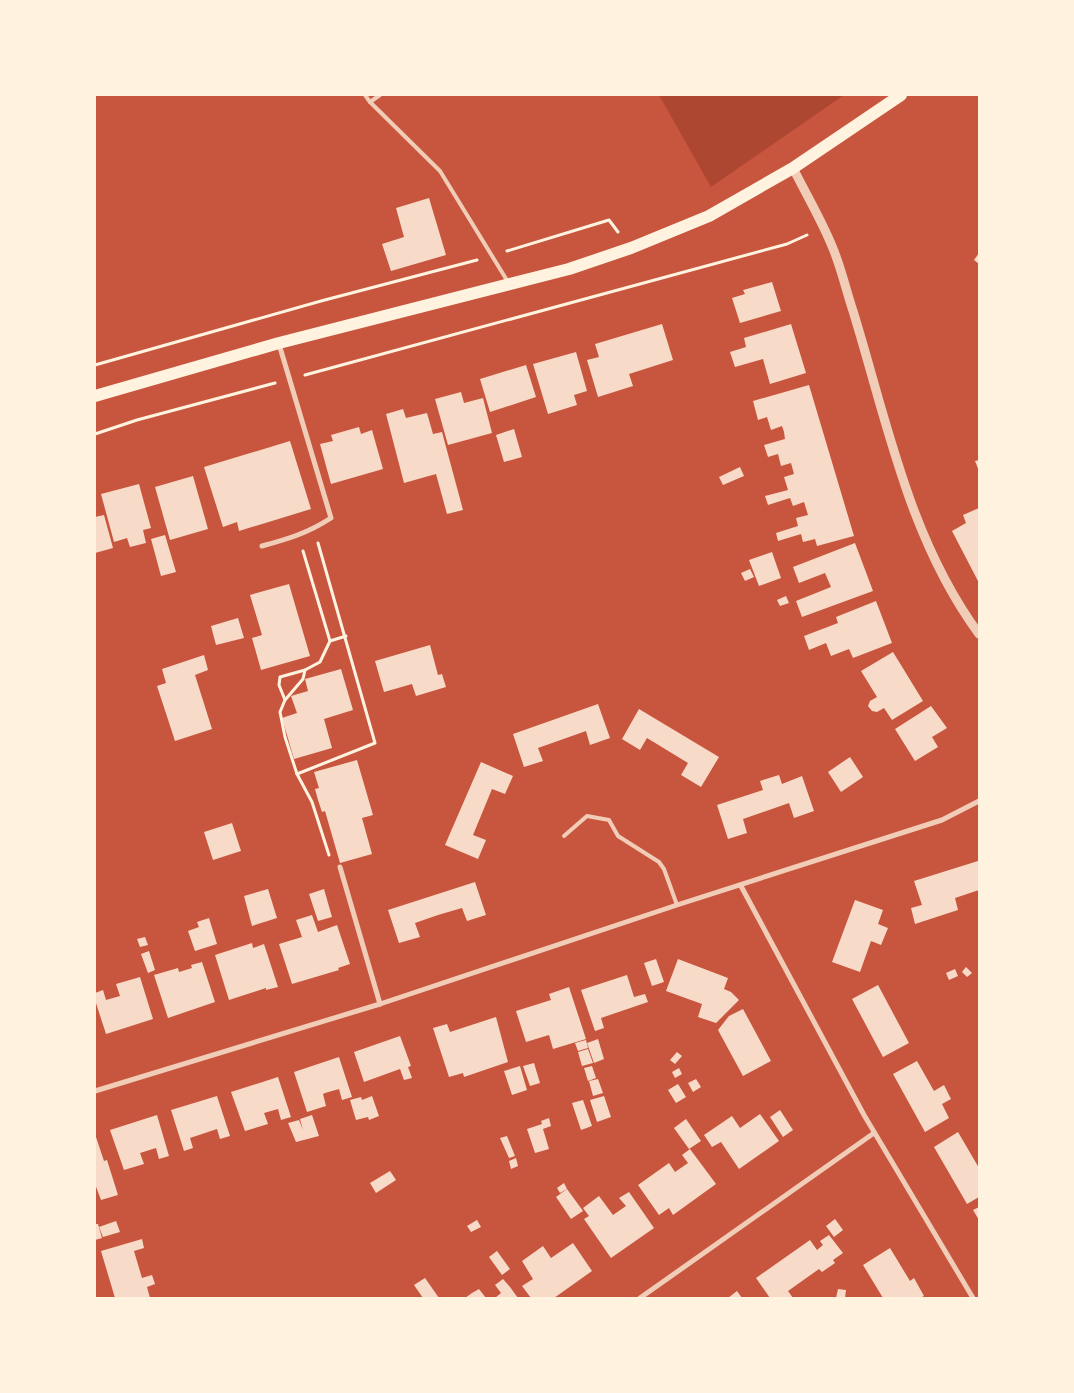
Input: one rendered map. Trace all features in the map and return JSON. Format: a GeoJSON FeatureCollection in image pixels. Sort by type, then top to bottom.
{"type":"FeatureCollection","features":[{"type":"Feature","properties":{"kind":"main road"},"geometry":{"type":"LineString","coordinates":[[95,396],[279,343],[569,269],[631,248],[709,216],[793,168],[901,95]]}},
{"type":"Feature","properties":{"kind":"street"},"geometry":{"type":"LineString","coordinates":[[793,168],[833,247],[902,479],[927,545],[958,603],[979,634]]}},
{"type":"Feature","properties":{"kind":"street"},"geometry":{"type":"LineString","coordinates":[[262,546],[299,536],[331,518],[279,343]]}},
{"type":"Feature","properties":{"kind":"street"},"geometry":{"type":"LineString","coordinates":[[95,1091],[380,1004],[677,905],[741,886],[942,820],[979,801]]}},
{"type":"Feature","properties":{"kind":"street"},"geometry":{"type":"LineString","coordinates":[[340,867],[380,1004]]}},
{"type":"Feature","properties":{"kind":"street"},"geometry":{"type":"LineString","coordinates":[[741,886],[874,1133],[973,1298]]}},
{"type":"Feature","properties":{"kind":"street"},"geometry":{"type":"LineString","coordinates":[[640,1298],[874,1133]]}},
{"type":"Feature","properties":{"kind":"lane"},"geometry":{"type":"LineString","coordinates":[[366,95],[370,102],[440,171],[509,284]]}},
{"type":"Feature","properties":{"kind":"lane"},"geometry":{"type":"LineString","coordinates":[[370,102],[380,95]]}},
{"type":"Feature","properties":{"kind":"lane"},"geometry":{"type":"LineString","coordinates":[[564,836],[586,816],[609,820],[618,836],[659,862],[664,869],[677,905]]}},
{"type":"Feature","properties":{"kind":"path"},"geometry":{"type":"LineString","coordinates":[[95,365],[321,301],[492,256],[609,220],[631,248]]}},
{"type":"Feature","properties":{"kind":"path"},"geometry":{"type":"LineString","coordinates":[[95,434],[137,420],[777,247],[823,227]]}},
{"type":"Feature","properties":{"kind":"path"},"geometry":{"type":"LineString","coordinates":[[297,774],[375,743],[314,529]]}},
{"type":"Feature","properties":{"kind":"path"},"geometry":{"type":"LineString","coordinates":[[299,536],[330,642]]}},
{"type":"Feature","properties":{"kind":"path"},"geometry":{"type":"LineString","coordinates":[[286,700],[279,685],[280,677],[304,670],[320,662],[330,642],[346,636]]}},
{"type":"Feature","properties":{"kind":"path"},"geometry":{"type":"LineString","coordinates":[[304,670],[303,679],[286,700],[280,712],[285,737],[297,774],[312,802],[332,864],[340,867]]}},
{"type":"Feature","properties":{"kind":"shaded area"},"geometry":{"type":"Polygon","coordinates":[[[659,95],[844,95],[711,187],[659,95]]]}},
{"type":"Feature","properties":{"kind":"building"},"geometry":{"type":"Polygon","coordinates":[[[429,198],[446,255],[391,271],[382,244],[404,237],[396,208],[429,198]]]}},
{"type":"Feature","properties":{"kind":"building"},"geometry":{"type":"Polygon","coordinates":[[[979,253],[979,264],[974,260],[979,253]]]}},
{"type":"Feature","properties":{"kind":"building"},"geometry":{"type":"Polygon","coordinates":[[[772,282],[781,311],[740,323],[732,298],[745,294],[743,290],[772,282]]]}},
{"type":"Feature","properties":{"kind":"building"},"geometry":{"type":"Polygon","coordinates":[[[662,324],[673,360],[629,374],[633,386],[598,397],[587,360],[599,357],[595,344],[662,324]]]}},
{"type":"Feature","properties":{"kind":"building"},"geometry":{"type":"Polygon","coordinates":[[[791,324],[806,373],[770,384],[763,359],[735,367],[730,352],[746,347],[744,338],[791,324]]]}},
{"type":"Feature","properties":{"kind":"building"},"geometry":{"type":"Polygon","coordinates":[[[576,352],[587,391],[574,395],[577,405],[548,414],[533,364],[576,352]]]}},
{"type":"Feature","properties":{"kind":"building"},"geometry":{"type":"Polygon","coordinates":[[[526,365],[536,397],[490,412],[480,379],[526,365]]]}},
{"type":"Feature","properties":{"kind":"building"},"geometry":{"type":"Polygon","coordinates":[[[809,385],[854,536],[817,546],[815,539],[803,542],[801,534],[778,541],[776,533],[798,526],[796,518],[808,515],[804,502],[793,506],[790,498],[768,505],[765,496],[788,490],[784,477],[794,474],[791,463],[781,466],[778,454],[768,457],[764,445],[785,439],[784,432],[782,426],[771,430],[767,417],[758,420],[753,401],[809,385]]]}},
{"type":"Feature","properties":{"kind":"building"},"geometry":{"type":"Polygon","coordinates":[[[461,392],[464,403],[483,398],[492,433],[448,445],[435,399],[461,392]]]}},
{"type":"Feature","properties":{"kind":"building"},"geometry":{"type":"Polygon","coordinates":[[[403,409],[406,418],[427,413],[433,434],[442,432],[463,510],[447,514],[436,474],[404,483],[386,414],[403,409]]]}},
{"type":"Feature","properties":{"kind":"building"},"geometry":{"type":"Polygon","coordinates":[[[359,427],[361,434],[372,430],[383,469],[331,484],[320,444],[333,441],[331,435],[359,427]]]}},
{"type":"Feature","properties":{"kind":"building"},"geometry":{"type":"Polygon","coordinates":[[[514,429],[522,457],[504,462],[496,435],[514,429]]]}},
{"type":"Feature","properties":{"kind":"building"},"geometry":{"type":"Polygon","coordinates":[[[290,441],[311,509],[239,531],[237,522],[223,527],[204,467],[290,441]]]}},
{"type":"Feature","properties":{"kind":"building"},"geometry":{"type":"Polygon","coordinates":[[[979,460],[979,471],[975,461],[979,460]]]}},
{"type":"Feature","properties":{"kind":"building"},"geometry":{"type":"Polygon","coordinates":[[[740,467],[744,476],[723,485],[719,477],[740,467]]]}},
{"type":"Feature","properties":{"kind":"building"},"geometry":{"type":"Polygon","coordinates":[[[193,476],[208,529],[170,540],[155,487],[193,476]]]}},
{"type":"Feature","properties":{"kind":"building"},"geometry":{"type":"Polygon","coordinates":[[[139,484],[151,528],[143,530],[146,543],[130,547],[127,538],[114,542],[101,494],[139,484]]]}},
{"type":"Feature","properties":{"kind":"building"},"geometry":{"type":"Polygon","coordinates":[[[979,508],[979,583],[952,531],[966,523],[963,515],[979,508]]]}},
{"type":"Feature","properties":{"kind":"building"},"geometry":{"type":"Polygon","coordinates":[[[104,515],[113,548],[95,553],[95,517],[104,515]]]}},
{"type":"Feature","properties":{"kind":"building"},"geometry":{"type":"Polygon","coordinates":[[[165,535],[176,572],[161,576],[151,539],[165,535]]]}},
{"type":"Feature","properties":{"kind":"building"},"geometry":{"type":"Polygon","coordinates":[[[855,543],[873,591],[802,617],[796,601],[831,587],[825,573],[799,583],[793,567],[855,543]]]}},
{"type":"Feature","properties":{"kind":"building"},"geometry":{"type":"Polygon","coordinates":[[[772,552],[781,578],[759,586],[749,560],[772,552]]]}},
{"type":"Feature","properties":{"kind":"building"},"geometry":{"type":"Polygon","coordinates":[[[750,569],[754,577],[745,581],[741,573],[750,569]]]}},
{"type":"Feature","properties":{"kind":"building"},"geometry":{"type":"Polygon","coordinates":[[[289,584],[310,656],[261,670],[252,638],[262,635],[250,595],[289,584]]]}},
{"type":"Feature","properties":{"kind":"building"},"geometry":{"type":"Polygon","coordinates":[[[786,596],[789,603],[780,606],[777,600],[786,596]]]}},
{"type":"Feature","properties":{"kind":"building"},"geometry":{"type":"Polygon","coordinates":[[[876,601],[892,643],[853,658],[849,649],[831,656],[826,643],[809,650],[804,636],[838,623],[836,617],[876,601]]]}},
{"type":"Feature","properties":{"kind":"building"},"geometry":{"type":"Polygon","coordinates":[[[238,618],[244,638],[216,645],[211,626],[238,618]]]}},
{"type":"Feature","properties":{"kind":"building"},"geometry":{"type":"Polygon","coordinates":[[[430,645],[438,675],[442,674],[446,687],[416,696],[412,684],[384,692],[375,661],[430,645]]]}},
{"type":"Feature","properties":{"kind":"building"},"geometry":{"type":"Polygon","coordinates":[[[893,652],[923,701],[892,720],[884,708],[877,712],[872,711],[868,706],[870,701],[877,697],[861,671],[893,652]]]}},
{"type":"Feature","properties":{"kind":"building"},"geometry":{"type":"Polygon","coordinates":[[[204,655],[208,670],[195,675],[212,729],[175,741],[157,686],[166,683],[162,669],[204,655]]]}},
{"type":"Feature","properties":{"kind":"building"},"geometry":{"type":"Polygon","coordinates":[[[341,669],[353,710],[324,719],[332,748],[294,759],[282,718],[297,713],[291,696],[308,691],[305,679],[341,669]]]}},
{"type":"Feature","properties":{"kind":"building"},"geometry":{"type":"Polygon","coordinates":[[[598,704],[610,738],[590,745],[586,731],[538,748],[543,761],[524,767],[513,734],[598,704]]]}},
{"type":"Feature","properties":{"kind":"building"},"geometry":{"type":"Polygon","coordinates":[[[931,706],[947,728],[932,737],[938,747],[915,761],[895,729],[931,706]]]}},
{"type":"Feature","properties":{"kind":"building"},"geometry":{"type":"Polygon","coordinates":[[[639,709],[719,757],[701,787],[681,775],[688,763],[647,738],[640,750],[622,739],[639,709]]]}},
{"type":"Feature","properties":{"kind":"building"},"geometry":{"type":"Polygon","coordinates":[[[850,757],[863,777],[841,792],[828,772],[850,757]]]}},
{"type":"Feature","properties":{"kind":"building"},"geometry":{"type":"Polygon","coordinates":[[[357,760],[373,815],[362,818],[372,854],[340,863],[325,811],[322,812],[318,800],[315,789],[319,788],[314,772],[357,760]]]}},
{"type":"Feature","properties":{"kind":"building"},"geometry":{"type":"Polygon","coordinates":[[[481,762],[513,776],[505,794],[492,789],[473,835],[486,840],[478,859],[445,845],[481,762]]]}},
{"type":"Feature","properties":{"kind":"building"},"geometry":{"type":"Polygon","coordinates":[[[779,775],[782,784],[802,776],[814,811],[794,818],[789,803],[743,819],[747,833],[728,839],[717,805],[763,790],[760,781],[779,775]]]}},
{"type":"Feature","properties":{"kind":"building"},"geometry":{"type":"Polygon","coordinates":[[[232,823],[241,851],[213,860],[204,832],[232,823]]]}},
{"type":"Feature","properties":{"kind":"building"},"geometry":{"type":"Polygon","coordinates":[[[978,861],[979,890],[955,898],[958,910],[915,924],[911,908],[922,905],[914,881],[978,861]]]}},
{"type":"Feature","properties":{"kind":"building"},"geometry":{"type":"Polygon","coordinates":[[[475,882],[486,915],[467,921],[462,908],[438,915],[415,923],[420,937],[399,943],[388,910],[475,882]]]}},
{"type":"Feature","properties":{"kind":"building"},"geometry":{"type":"Polygon","coordinates":[[[268,889],[277,918],[252,926],[244,896],[268,889]]]}},
{"type":"Feature","properties":{"kind":"building"},"geometry":{"type":"Polygon","coordinates":[[[324,889],[332,917],[318,921],[309,894],[324,889]]]}},
{"type":"Feature","properties":{"kind":"building"},"geometry":{"type":"Polygon","coordinates":[[[855,900],[883,910],[878,924],[888,928],[881,945],[871,941],[860,972],[832,962],[855,900]]]}},
{"type":"Feature","properties":{"kind":"building"},"geometry":{"type":"Polygon","coordinates":[[[312,915],[318,932],[337,925],[350,964],[338,968],[339,970],[292,984],[279,944],[302,937],[296,920],[312,915]]]}},
{"type":"Feature","properties":{"kind":"building"},"geometry":{"type":"Polygon","coordinates":[[[209,918],[217,944],[195,951],[188,931],[199,927],[197,922],[209,918]]]}},
{"type":"Feature","properties":{"kind":"building"},"geometry":{"type":"Polygon","coordinates":[[[145,937],[148,945],[140,947],[137,939],[145,937]]]}},
{"type":"Feature","properties":{"kind":"building"},"geometry":{"type":"Polygon","coordinates":[[[252,943],[253,948],[264,944],[278,987],[266,990],[266,988],[229,1000],[215,955],[252,943]]]}},
{"type":"Feature","properties":{"kind":"building"},"geometry":{"type":"Polygon","coordinates":[[[149,951],[155,970],[148,973],[141,954],[149,951]]]}},
{"type":"Feature","properties":{"kind":"building"},"geometry":{"type":"Polygon","coordinates":[[[656,959],[664,982],[652,986],[644,963],[656,959]]]}},
{"type":"Feature","properties":{"kind":"building"},"geometry":{"type":"Polygon","coordinates":[[[678,959],[728,978],[724,989],[731,992],[739,1000],[716,1023],[698,1017],[702,1004],[666,991],[678,959]]]}},
{"type":"Feature","properties":{"kind":"building"},"geometry":{"type":"Polygon","coordinates":[[[202,962],[215,1002],[168,1018],[154,975],[178,968],[179,972],[192,968],[191,965],[202,962]]]}},
{"type":"Feature","properties":{"kind":"building"},"geometry":{"type":"Polygon","coordinates":[[[966,967],[972,973],[967,977],[962,972],[966,967]]]}},
{"type":"Feature","properties":{"kind":"building"},"geometry":{"type":"Polygon","coordinates":[[[955,969],[958,976],[949,980],[946,973],[955,969]]]}},
{"type":"Feature","properties":{"kind":"building"},"geometry":{"type":"Polygon","coordinates":[[[627,975],[634,997],[645,994],[648,1002],[601,1018],[604,1028],[595,1031],[581,990],[627,975]]]}},
{"type":"Feature","properties":{"kind":"building"},"geometry":{"type":"Polygon","coordinates":[[[140,977],[153,1019],[106,1034],[95,1000],[95,993],[103,990],[106,1000],[120,996],[116,984],[140,977]]]}},
{"type":"Feature","properties":{"kind":"building"},"geometry":{"type":"Polygon","coordinates":[[[878,985],[909,1043],[883,1057],[852,999],[878,985]]]}},
{"type":"Feature","properties":{"kind":"building"},"geometry":{"type":"Polygon","coordinates":[[[569,987],[586,1039],[553,1049],[549,1035],[526,1042],[516,1011],[551,1000],[549,994],[569,987]]]}},
{"type":"Feature","properties":{"kind":"building"},"geometry":{"type":"Polygon","coordinates":[[[743,1009],[771,1061],[743,1076],[718,1030],[729,1016],[743,1009]]]}},
{"type":"Feature","properties":{"kind":"building"},"geometry":{"type":"Polygon","coordinates":[[[496,1017],[508,1062],[464,1077],[463,1073],[449,1077],[433,1028],[447,1024],[450,1032],[496,1017]]]}},
{"type":"Feature","properties":{"kind":"building"},"geometry":{"type":"Polygon","coordinates":[[[400,1036],[411,1066],[408,1067],[412,1078],[404,1080],[400,1069],[364,1082],[354,1052],[400,1036]]]}},
{"type":"Feature","properties":{"kind":"building"},"geometry":{"type":"Polygon","coordinates":[[[598,1039],[604,1059],[594,1063],[587,1043],[598,1039]]]}},
{"type":"Feature","properties":{"kind":"building"},"geometry":{"type":"Polygon","coordinates":[[[586,1040],[588,1048],[578,1051],[575,1043],[586,1040]]]}},
{"type":"Feature","properties":{"kind":"building"},"geometry":{"type":"Polygon","coordinates":[[[588,1049],[593,1063],[582,1066],[578,1052],[588,1049]]]}},
{"type":"Feature","properties":{"kind":"building"},"geometry":{"type":"Polygon","coordinates":[[[677,1052],[682,1056],[675,1064],[670,1060],[677,1052]]]}},
{"type":"Feature","properties":{"kind":"building"},"geometry":{"type":"Polygon","coordinates":[[[339,1057],[352,1097],[342,1100],[339,1089],[325,1093],[323,1094],[326,1106],[307,1112],[294,1072],[339,1057]]]}},
{"type":"Feature","properties":{"kind":"building"},"geometry":{"type":"Polygon","coordinates":[[[917,1061],[934,1091],[944,1085],[951,1099],[942,1104],[949,1118],[925,1132],[893,1074],[917,1061]]]}},
{"type":"Feature","properties":{"kind":"building"},"geometry":{"type":"Polygon","coordinates":[[[534,1063],[540,1083],[530,1086],[523,1066],[534,1063]]]}},
{"type":"Feature","properties":{"kind":"building"},"geometry":{"type":"Polygon","coordinates":[[[520,1066],[527,1090],[512,1095],[504,1071],[520,1066]]]}},
{"type":"Feature","properties":{"kind":"building"},"geometry":{"type":"Polygon","coordinates":[[[592,1066],[596,1078],[588,1081],[584,1068],[592,1066]]]}},
{"type":"Feature","properties":{"kind":"building"},"geometry":{"type":"Polygon","coordinates":[[[679,1068],[682,1074],[675,1078],[672,1072],[679,1068]]]}},
{"type":"Feature","properties":{"kind":"building"},"geometry":{"type":"Polygon","coordinates":[[[278,1077],[291,1117],[281,1120],[278,1109],[264,1113],[268,1124],[245,1131],[231,1092],[278,1077]]]}},
{"type":"Feature","properties":{"kind":"building"},"geometry":{"type":"Polygon","coordinates":[[[598,1079],[603,1093],[593,1096],[589,1081],[598,1079]]]}},
{"type":"Feature","properties":{"kind":"building"},"geometry":{"type":"Polygon","coordinates":[[[696,1079],[701,1087],[693,1092],[688,1083],[696,1079]]]}},
{"type":"Feature","properties":{"kind":"building"},"geometry":{"type":"Polygon","coordinates":[[[678,1084],[686,1097],[676,1103],[668,1090],[678,1084]]]}},
{"type":"Feature","properties":{"kind":"building"},"geometry":{"type":"Polygon","coordinates":[[[217,1096],[230,1136],[220,1139],[217,1129],[190,1138],[193,1148],[184,1151],[171,1110],[217,1096]]]}},
{"type":"Feature","properties":{"kind":"building"},"geometry":{"type":"Polygon","coordinates":[[[372,1096],[379,1116],[369,1120],[368,1117],[356,1120],[350,1100],[361,1097],[362,1100],[372,1096]]]}},
{"type":"Feature","properties":{"kind":"building"},"geometry":{"type":"Polygon","coordinates":[[[604,1096],[611,1117],[597,1122],[590,1100],[604,1096]]]}},
{"type":"Feature","properties":{"kind":"building"},"geometry":{"type":"Polygon","coordinates":[[[583,1100],[592,1126],[581,1130],[572,1103],[583,1100]]]}},
{"type":"Feature","properties":{"kind":"building"},"geometry":{"type":"Polygon","coordinates":[[[780,1110],[793,1130],[783,1137],[770,1117],[780,1110]]]}},
{"type":"Feature","properties":{"kind":"building"},"geometry":{"type":"Polygon","coordinates":[[[760,1114],[779,1141],[739,1169],[721,1142],[712,1147],[704,1135],[732,1116],[740,1128],[760,1114]]]}},
{"type":"Feature","properties":{"kind":"building"},"geometry":{"type":"Polygon","coordinates":[[[157,1115],[169,1156],[159,1159],[156,1148],[140,1153],[144,1164],[124,1170],[110,1130],[157,1115]]]}},
{"type":"Feature","properties":{"kind":"building"},"geometry":{"type":"Polygon","coordinates":[[[312,1115],[319,1136],[296,1142],[288,1123],[299,1120],[303,1130],[300,1119],[312,1115]]]}},
{"type":"Feature","properties":{"kind":"building"},"geometry":{"type":"Polygon","coordinates":[[[549,1118],[551,1126],[543,1129],[549,1149],[535,1153],[527,1129],[542,1124],[541,1121],[549,1118]]]}},
{"type":"Feature","properties":{"kind":"building"},"geometry":{"type":"Polygon","coordinates":[[[686,1119],[701,1141],[689,1149],[674,1128],[686,1119]]]}},
{"type":"Feature","properties":{"kind":"building"},"geometry":{"type":"Polygon","coordinates":[[[958,1132],[979,1168],[979,1197],[967,1204],[934,1147],[958,1132]]]}},
{"type":"Feature","properties":{"kind":"building"},"geometry":{"type":"Polygon","coordinates":[[[95,1134],[104,1161],[107,1160],[118,1195],[101,1200],[95,1184],[95,1134]]]}},
{"type":"Feature","properties":{"kind":"building"},"geometry":{"type":"Polygon","coordinates":[[[507,1136],[515,1156],[509,1158],[500,1138],[507,1136]]]}},
{"type":"Feature","properties":{"kind":"building"},"geometry":{"type":"Polygon","coordinates":[[[690,1149],[716,1184],[673,1215],[669,1208],[659,1215],[638,1185],[669,1163],[675,1172],[688,1163],[682,1155],[690,1149]]]}},
{"type":"Feature","properties":{"kind":"building"},"geometry":{"type":"Polygon","coordinates":[[[516,1158],[518,1166],[511,1169],[509,1161],[516,1158]]]}},
{"type":"Feature","properties":{"kind":"building"},"geometry":{"type":"Polygon","coordinates":[[[390,1171],[396,1180],[376,1193],[370,1183],[390,1171]]]}},
{"type":"Feature","properties":{"kind":"building"},"geometry":{"type":"Polygon","coordinates":[[[564,1183],[567,1189],[560,1193],[557,1188],[564,1183]]]}},
{"type":"Feature","properties":{"kind":"building"},"geometry":{"type":"Polygon","coordinates":[[[567,1189],[583,1211],[571,1219],[556,1197],[567,1189]]]}},
{"type":"Feature","properties":{"kind":"building"},"geometry":{"type":"Polygon","coordinates":[[[629,1192],[654,1228],[611,1258],[584,1219],[589,1216],[583,1208],[599,1196],[613,1215],[626,1206],[619,1198],[629,1192]]]}},
{"type":"Feature","properties":{"kind":"building"},"geometry":{"type":"Polygon","coordinates":[[[979,1207],[979,1220],[973,1210],[979,1207]]]}},
{"type":"Feature","properties":{"kind":"building"},"geometry":{"type":"Polygon","coordinates":[[[835,1219],[843,1230],[834,1237],[826,1226],[835,1219]]]}},
{"type":"Feature","properties":{"kind":"building"},"geometry":{"type":"Polygon","coordinates":[[[477,1220],[481,1227],[471,1232],[467,1226],[477,1220]]]}},
{"type":"Feature","properties":{"kind":"building"},"geometry":{"type":"Polygon","coordinates":[[[116,1221],[120,1232],[103,1237],[99,1227],[116,1221]]]}},
{"type":"Feature","properties":{"kind":"building"},"geometry":{"type":"Polygon","coordinates":[[[95,1224],[98,1224],[102,1238],[95,1240],[95,1224]]]}},
{"type":"Feature","properties":{"kind":"building"},"geometry":{"type":"Polygon","coordinates":[[[829,1235],[843,1253],[833,1260],[835,1263],[822,1272],[819,1269],[788,1291],[793,1298],[770,1298],[756,1278],[810,1240],[817,1250],[823,1245],[820,1241],[829,1235]]]}},
{"type":"Feature","properties":{"kind":"building"},"geometry":{"type":"Polygon","coordinates":[[[142,1239],[144,1248],[134,1251],[142,1278],[152,1275],[155,1284],[147,1287],[150,1298],[115,1298],[101,1251],[142,1239]]]}},
{"type":"Feature","properties":{"kind":"building"},"geometry":{"type":"Polygon","coordinates":[[[573,1243],[592,1271],[554,1298],[531,1298],[522,1286],[533,1279],[522,1261],[543,1246],[551,1258],[573,1243]]]}},
{"type":"Feature","properties":{"kind":"building"},"geometry":{"type":"Polygon","coordinates":[[[890,1248],[910,1281],[914,1278],[924,1296],[920,1298],[883,1298],[863,1265],[890,1248]]]}},
{"type":"Feature","properties":{"kind":"building"},"geometry":{"type":"Polygon","coordinates":[[[497,1251],[510,1269],[502,1275],[489,1257],[497,1251]]]}},
{"type":"Feature","properties":{"kind":"building"},"geometry":{"type":"Polygon","coordinates":[[[425,1278],[439,1298],[423,1298],[414,1285],[425,1278]]]}},
{"type":"Feature","properties":{"kind":"building"},"geometry":{"type":"Polygon","coordinates":[[[503,1279],[518,1298],[495,1298],[501,1293],[495,1285],[503,1279]]]}},
{"type":"Feature","properties":{"kind":"building"},"geometry":{"type":"Polygon","coordinates":[[[479,1289],[486,1298],[465,1298],[472,1293],[479,1289]]]}},
{"type":"Feature","properties":{"kind":"building"},"geometry":{"type":"Polygon","coordinates":[[[838,1289],[846,1290],[845,1298],[836,1298],[838,1289]]]}},
{"type":"Feature","properties":{"kind":"building"},"geometry":{"type":"Polygon","coordinates":[[[737,1291],[742,1298],[728,1298],[737,1291]]]}}]}
